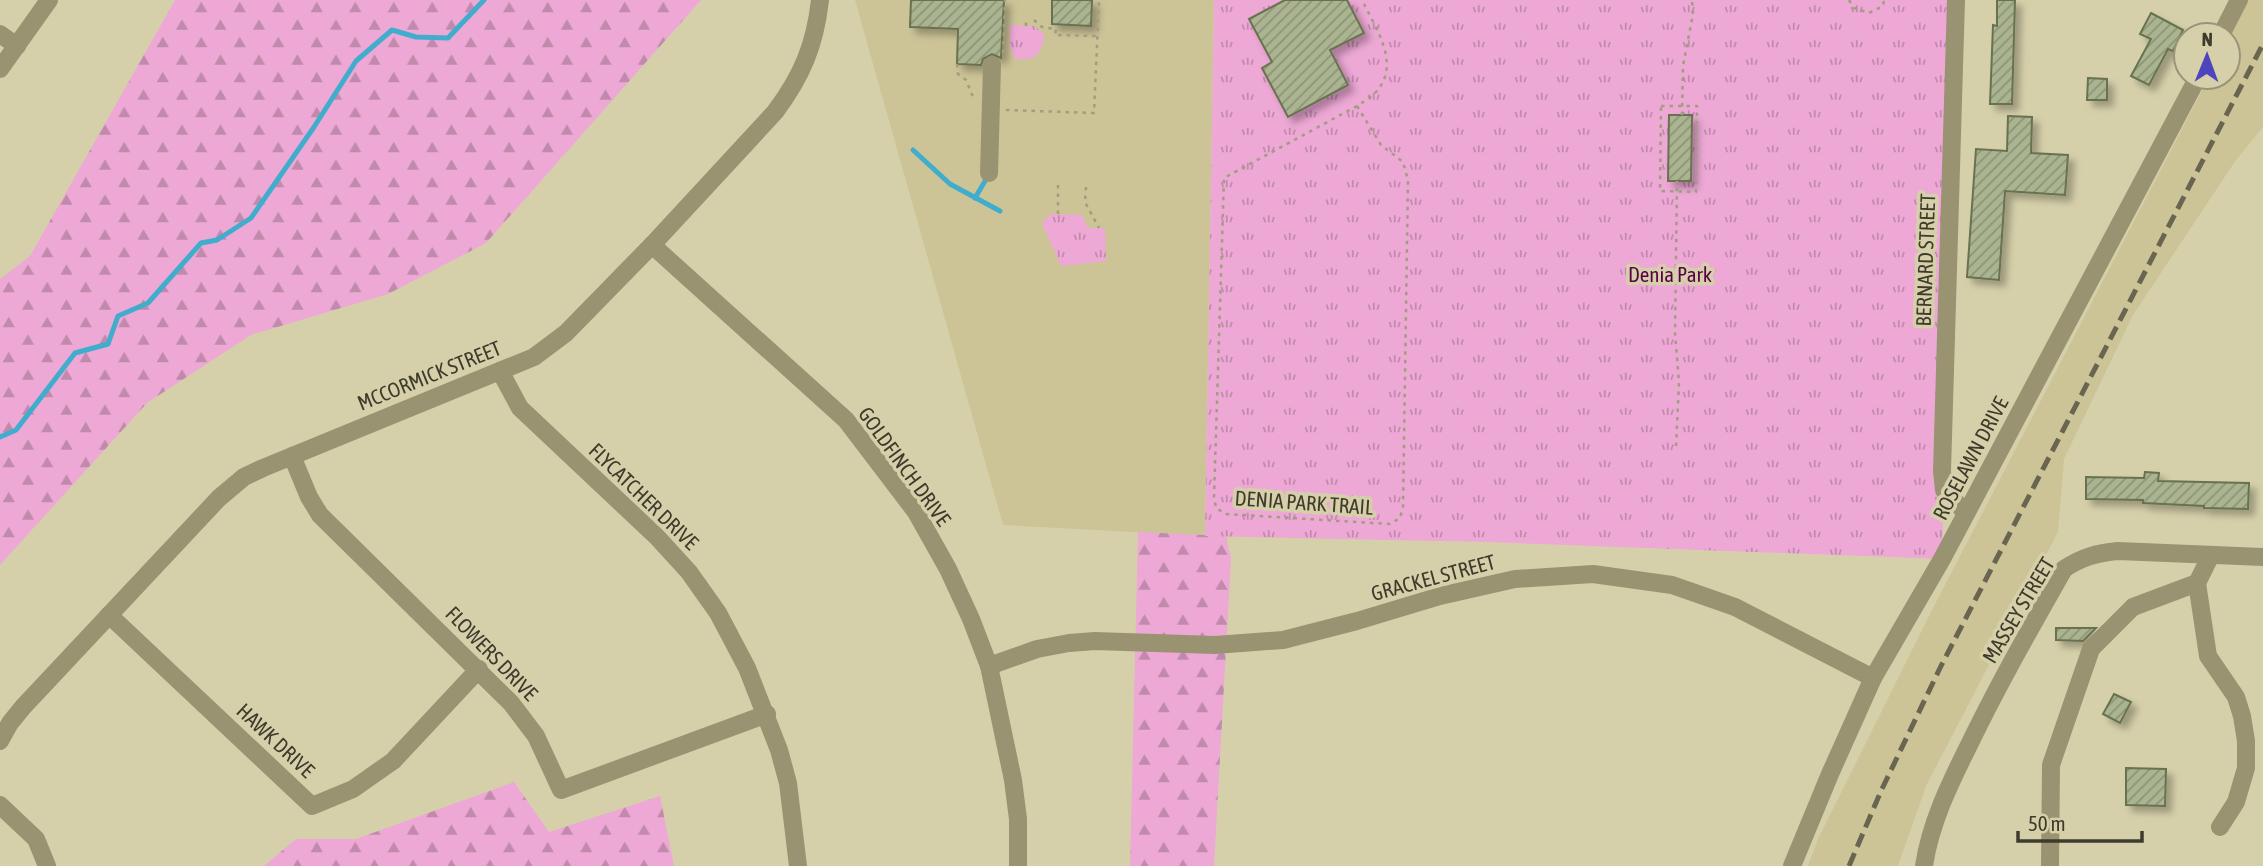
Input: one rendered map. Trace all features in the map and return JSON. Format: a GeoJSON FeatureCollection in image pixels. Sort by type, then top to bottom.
{"type":"FeatureCollection","features":[{"type":"Feature","properties":{"kind":"street"},"geometry":{"type":"LineString","coordinates":[[0,69],[49,0]]}},
{"type":"Feature","properties":{"kind":"street","name":"MCCORMICK STREET"},"geometry":{"type":"LineString","coordinates":[[0,741],[23,707],[229,489],[263,468],[534,357],[558,340],[652,245],[775,112],[790,92],[812,47],[820,0]]}},
{"type":"Feature","properties":{"kind":"street","name":"BERNARD STREET"},"geometry":{"type":"LineString","coordinates":[[1956,0],[1942,471],[1944,490],[1966,513]]}},
{"type":"Feature","properties":{"kind":"street"},"geometry":{"type":"LineString","coordinates":[[2228,21],[2239,0]]}},
{"type":"Feature","properties":{"kind":"street"},"geometry":{"type":"LineString","coordinates":[[0,34],[17,46]]}},
{"type":"Feature","properties":{"kind":"street"},"geometry":{"type":"LineString","coordinates":[[989,173],[996,106],[997,59]]}},
{"type":"Feature","properties":{"kind":"street","name":"ROSELAWN DRIVE"},"geometry":{"type":"LineString","coordinates":[[1792,866],[1873,678],[1942,559],[2191,91]]}},
{"type":"Feature","properties":{"kind":"street","name":"GOLDFINCH DRIVE"},"geometry":{"type":"LineString","coordinates":[[652,245],[846,420],[916,512],[960,594],[989,666],[1013,780],[1018,819],[1018,866]]}},
{"type":"Feature","properties":{"kind":"street","name":"FLYCATCHER DRIVE"},"geometry":{"type":"LineString","coordinates":[[500,371],[520,408],[534,423],[657,537],[689,572],[734,639],[767,714],[788,783],[798,866]]}},
{"type":"Feature","properties":{"kind":"street","name":"FLOWERS DRIVE"},"geometry":{"type":"LineString","coordinates":[[292,456],[309,497],[320,515],[479,669],[524,718],[536,736],[561,790],[767,714]]}},
{"type":"Feature","properties":{"kind":"street","name":"MASSEY STREET"},"geometry":{"type":"LineString","coordinates":[[1925,862],[1955,772],[1988,705],[2064,569],[2095,553],[2118,551],[2263,557]]}},
{"type":"Feature","properties":{"kind":"street"},"geometry":{"type":"LineString","coordinates":[[2211,555],[2197,583],[2208,656],[2236,697],[2246,741],[2246,768],[2236,802],[2220,827]]}},
{"type":"Feature","properties":{"kind":"street","name":"GRACKEL STREET"},"geometry":{"type":"LineString","coordinates":[[989,666],[1037,649],[1069,643],[1095,641],[1215,645],[1283,640],[1440,596],[1515,579],[1593,574],[1672,585],[1735,607],[1873,678]]}},
{"type":"Feature","properties":{"kind":"street"},"geometry":{"type":"LineString","coordinates":[[2050,866],[2051,765],[2091,649],[2133,607],[2197,583]]}},
{"type":"Feature","properties":{"kind":"street","name":"HAWK DRIVE"},"geometry":{"type":"LineString","coordinates":[[110,615],[312,806],[354,789],[393,761],[479,669]]}},
{"type":"Feature","properties":{"kind":"street"},"geometry":{"type":"LineString","coordinates":[[0,804],[36,839],[47,866]]}},
{"type":"Feature","properties":{"kind":"path"},"geometry":{"type":"LineString","coordinates":[[997,59],[1004,0]]}},
{"type":"Feature","properties":{"kind":"path"},"geometry":{"type":"LineString","coordinates":[[957,64],[958,74],[966,80],[970,89],[972,106],[1094,113],[1099,0]]}},
{"type":"Feature","properties":{"kind":"path","name":"DENIA PARK TRAIL"},"geometry":{"type":"LineString","coordinates":[[1357,106],[1381,145],[1403,162],[1408,180],[1404,507],[1400,518],[1390,524],[1226,514],[1216,508],[1214,496],[1224,178],[1375,94],[1387,77],[1387,55],[1362,0]]}},
{"type":"Feature","properties":{"kind":"path"},"geometry":{"type":"LineString","coordinates":[[1682,115],[1683,66],[1693,14],[1692,0]]}},
{"type":"Feature","properties":{"kind":"path"},"geometry":{"type":"LineString","coordinates":[[1849,0],[1854,8],[1869,13],[1883,6],[1884,0]]}},
{"type":"Feature","properties":{"kind":"path"},"geometry":{"type":"LineString","coordinates":[[1034,20],[1042,27],[1056,29],[1055,36],[1097,36]]}},
{"type":"Feature","properties":{"kind":"path"},"geometry":{"type":"LineString","coordinates":[[1661,106],[1682,106],[1697,106],[1696,192],[1660,191],[1661,106]]}},
{"type":"Feature","properties":{"kind":"path"},"geometry":{"type":"LineString","coordinates":[[1676,446],[1679,383],[1675,333],[1677,181]]}},
{"type":"Feature","properties":{"kind":"path"},"geometry":{"type":"LineString","coordinates":[[1058,185],[1058,214]]}},
{"type":"Feature","properties":{"kind":"path"},"geometry":{"type":"LineString","coordinates":[[1086,187],[1085,202],[1099,228]]}},
{"type":"Feature","properties":{"kind":"shaded area"},"geometry":{"type":"Polygon","coordinates":[[[855,0],[1214,0],[1205,536],[1003,525],[855,0]]]}},
{"type":"Feature","properties":{"kind":"shaded area"},"geometry":{"type":"Polygon","coordinates":[[[2249,0],[2263,0],[2263,127],[2236,160],[2133,315],[2064,459],[2058,532],[1926,786],[1898,866],[1808,866],[1818,839],[1933,608],[2202,91],[2242,91],[2242,21],[2238,21],[2249,0]]]}},
{"type":"Feature","properties":{"kind":"green space"},"geometry":{"type":"Polygon","coordinates":[[[175,0],[701,0],[486,243],[388,294],[251,335],[147,403],[0,565],[0,279],[30,256],[175,0]]]}},
{"type":"Feature","properties":{"kind":"green space","name":"Denia Park"},"geometry":{"type":"Polygon","coordinates":[[[1214,0],[1957,0],[1942,559],[1487,542],[1205,536],[1214,0]]]}},
{"type":"Feature","properties":{"kind":"green space"},"geometry":{"type":"Polygon","coordinates":[[[1010,25],[1034,26],[1044,34],[1042,46],[1036,55],[1027,59],[1014,58],[1010,46],[1010,25]]]}},
{"type":"Feature","properties":{"kind":"green space"},"geometry":{"type":"Polygon","coordinates":[[[1051,214],[1082,215],[1088,228],[1105,228],[1106,261],[1061,266],[1042,223],[1051,214]]]}},
{"type":"Feature","properties":{"kind":"green space"},"geometry":{"type":"Polygon","coordinates":[[[1138,532],[1226,536],[1231,559],[1214,866],[1130,866],[1138,532]]]}},
{"type":"Feature","properties":{"kind":"green space"},"geometry":{"type":"Polygon","coordinates":[[[514,782],[549,832],[660,796],[674,866],[264,866],[296,839],[356,839],[514,782]]]}},
{"type":"Feature","properties":{"kind":"building"},"geometry":{"type":"Polygon","coordinates":[[[911,0],[1004,0],[1001,58],[992,54],[983,59],[981,65],[957,64],[958,29],[910,27],[911,0]]]}},
{"type":"Feature","properties":{"kind":"building"},"geometry":{"type":"Polygon","coordinates":[[[1052,0],[1092,0],[1091,26],[1052,24],[1052,0]]]}},
{"type":"Feature","properties":{"kind":"building"},"geometry":{"type":"Polygon","coordinates":[[[1285,0],[1347,0],[1364,33],[1330,50],[1348,85],[1288,117],[1262,68],[1272,62],[1249,19],[1285,0]]]}},
{"type":"Feature","properties":{"kind":"building"},"geometry":{"type":"Polygon","coordinates":[[[1997,0],[2015,0],[2012,104],[1990,104],[1993,25],[1997,26],[1997,0]]]}},
{"type":"Feature","properties":{"kind":"building"},"geometry":{"type":"Polygon","coordinates":[[[2151,13],[2172,24],[2172,51],[2168,49],[2149,85],[2131,76],[2151,39],[2140,34],[2151,13]]]}},
{"type":"Feature","properties":{"kind":"building"},"geometry":{"type":"Polygon","coordinates":[[[2088,78],[2107,79],[2107,100],[2087,100],[2088,78]]]}},
{"type":"Feature","properties":{"kind":"building"},"geometry":{"type":"Polygon","coordinates":[[[1669,115],[1692,115],[1691,181],[1668,181],[1669,115]]]}},
{"type":"Feature","properties":{"kind":"building"},"geometry":{"type":"Polygon","coordinates":[[[2008,116],[2032,117],[2031,153],[2068,155],[2065,195],[2005,191],[1999,280],[1967,277],[1976,149],[2007,151],[2008,116]]]}},
{"type":"Feature","properties":{"kind":"building"},"geometry":{"type":"Polygon","coordinates":[[[2145,472],[2159,473],[2158,481],[2249,483],[2248,509],[2143,503],[2143,500],[2086,499],[2086,477],[2144,478],[2145,472]]]}},
{"type":"Feature","properties":{"kind":"building"},"geometry":{"type":"Polygon","coordinates":[[[2056,628],[2096,628],[2083,641],[2056,640],[2056,628]]]}},
{"type":"Feature","properties":{"kind":"building"},"geometry":{"type":"Polygon","coordinates":[[[2114,694],[2131,702],[2120,723],[2103,714],[2114,694]]]}},
{"type":"Feature","properties":{"kind":"building"},"geometry":{"type":"Polygon","coordinates":[[[2126,768],[2166,769],[2165,806],[2126,805],[2126,768]]]}},
{"type":"Feature","properties":{"kind":"waterway"},"geometry":{"type":"LineString","coordinates":[[0,437],[16,430],[75,353],[108,344],[118,316],[148,303],[201,243],[217,240],[251,218],[356,61],[392,30],[416,37],[448,38],[484,0]]}},
{"type":"Feature","properties":{"kind":"waterway"},"geometry":{"type":"LineString","coordinates":[[913,150],[950,184],[1000,211]]}},
{"type":"Feature","properties":{"kind":"waterway"},"geometry":{"type":"LineString","coordinates":[[975,198],[988,176]]}},
{"type":"Feature","properties":{"kind":"railway"},"geometry":{"type":"LineString","coordinates":[[1849,866],[1881,791],[1941,666],[2263,44]]}}]}
